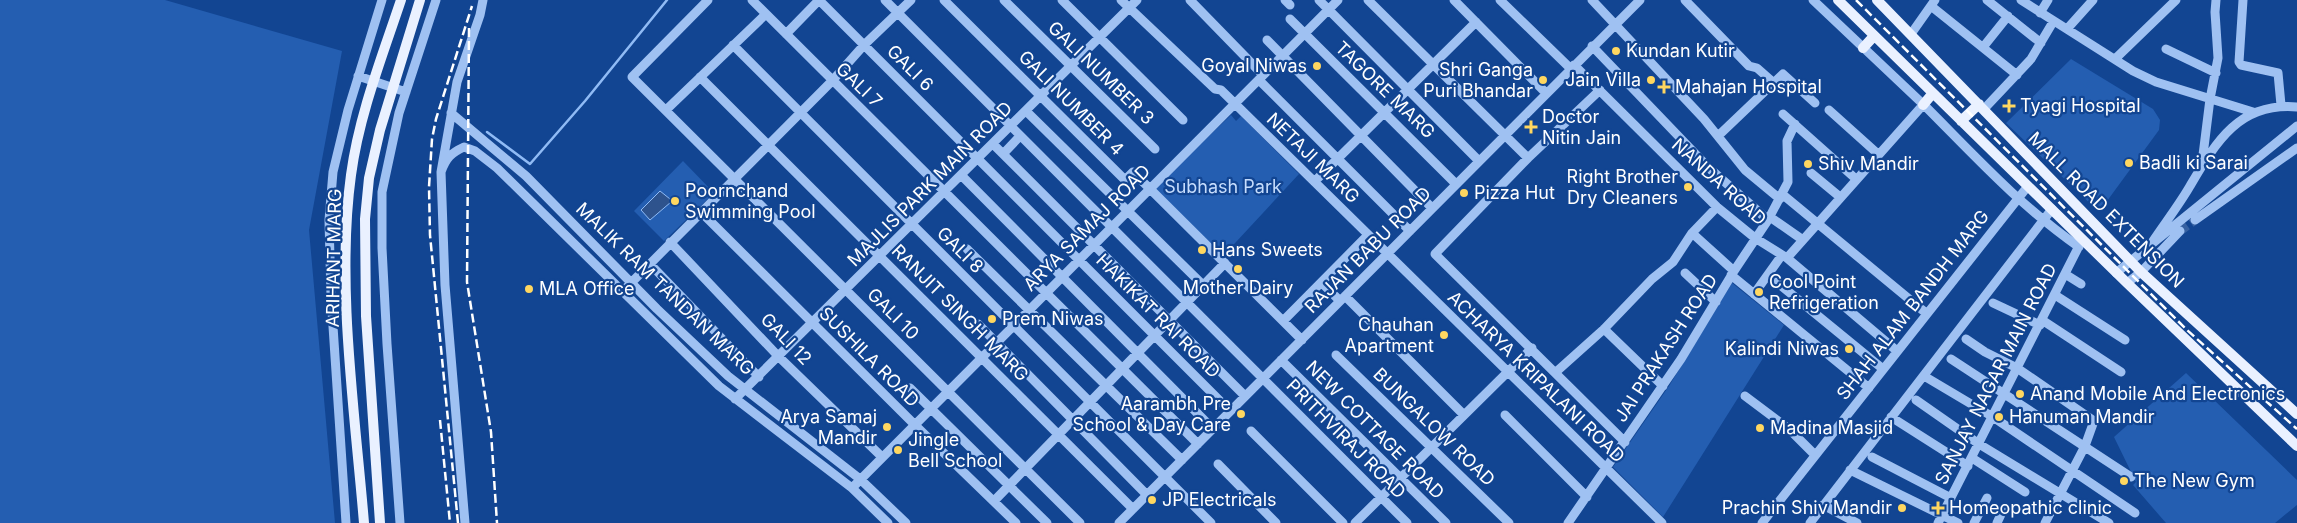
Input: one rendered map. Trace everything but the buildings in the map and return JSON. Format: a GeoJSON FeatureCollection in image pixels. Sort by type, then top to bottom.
{"type":"FeatureCollection","features":[{"type":"Feature","properties":{"kind":"main road","name":"ARIHANT MARG"},"geometry":{"type":"LineString","coordinates":[[364,523],[348,316],[347,219],[351,175],[360,126],[401,0]]}},
{"type":"Feature","properties":{"kind":"main road","name":"ARIHANT MARG"},"geometry":{"type":"LineString","coordinates":[[380,523],[366,316],[365,219],[369,178],[380,130],[420,0]]}},
{"type":"Feature","properties":{"kind":"main road"},"geometry":{"type":"LineString","coordinates":[[1838,0],[2052,209],[2081,243],[2116,273],[2297,446]]}},
{"type":"Feature","properties":{"kind":"main road","name":"MALL ROAD EXTENSION"},"geometry":{"type":"LineString","coordinates":[[1877,0],[2141,272],[2297,414]]}},
{"type":"Feature","properties":{"kind":"main road"},"geometry":{"type":"LineString","coordinates":[[1863,48],[1874,36]]}},
{"type":"Feature","properties":{"kind":"main road"},"geometry":{"type":"LineString","coordinates":[[1923,105],[1933,94]]}},
{"type":"Feature","properties":{"kind":"main road"},"geometry":{"type":"LineString","coordinates":[[1961,121],[1982,107]]}},
{"type":"Feature","properties":{"kind":"street"},"geometry":{"type":"LineString","coordinates":[[346,523],[331,296],[329,220],[334,172],[348,110],[382,0]]}},
{"type":"Feature","properties":{"kind":"street"},"geometry":{"type":"LineString","coordinates":[[400,523],[387,344],[382,248],[382,202],[389,157],[406,92],[436,0]]}},
{"type":"Feature","properties":{"kind":"street"},"geometry":{"type":"LineString","coordinates":[[465,523],[445,285],[441,172],[457,82],[480,15],[482,0]]}},
{"type":"Feature","properties":{"kind":"street","name":"GALI 10"},"geometry":{"type":"LineString","coordinates":[[708,0],[632,77],[1080,523]]}},
{"type":"Feature","properties":{"kind":"street","name":"GALI 7"},"geometry":{"type":"LineString","coordinates":[[752,0],[945,191],[1045,294],[1198,444]]}},
{"type":"Feature","properties":{"kind":"street"},"geometry":{"type":"LineString","coordinates":[[786,34],[819,0]]}},
{"type":"Feature","properties":{"kind":"street","name":"GALI 6"},"geometry":{"type":"LineString","coordinates":[[819,0],[977,159]]}},
{"type":"Feature","properties":{"kind":"street","name":"PRITHVIRAJ ROAD"},"geometry":{"type":"LineString","coordinates":[[885,0],[1110,228],[1406,523]]}},
{"type":"Feature","properties":{"kind":"street"},"geometry":{"type":"LineString","coordinates":[[622,292],[832,81],[864,45],[911,0]]}},
{"type":"Feature","properties":{"kind":"street","name":"GALI NUMBER 4"},"geometry":{"type":"LineString","coordinates":[[944,0],[1125,180],[1133,172],[1302,340]]}},
{"type":"Feature","properties":{"kind":"street","name":"GALI NUMBER 3"},"geometry":{"type":"LineString","coordinates":[[1004,0],[1155,149]]}},
{"type":"Feature","properties":{"kind":"street"},"geometry":{"type":"LineString","coordinates":[[1062,0],[1184,120]]}},
{"type":"Feature","properties":{"kind":"street","name":"NETAJI MARG"},"geometry":{"type":"LineString","coordinates":[[1121,0],[1215,89],[1221,90],[1387,254]]}},
{"type":"Feature","properties":{"kind":"street","name":"MAJLIS PARK MAIN ROAD"},"geometry":{"type":"LineString","coordinates":[[735,399],[1137,0]]}},
{"type":"Feature","properties":{"kind":"street"},"geometry":{"type":"LineString","coordinates":[[1190,0],[1337,159],[1410,231]]}},
{"type":"Feature","properties":{"kind":"street"},"geometry":{"type":"LineString","coordinates":[[1319,0],[1479,161]]}},
{"type":"Feature","properties":{"kind":"street","name":"ARYA SAMAJ ROAD"},"geometry":{"type":"LineString","coordinates":[[852,488],[881,456],[1338,0]]}},
{"type":"Feature","properties":{"kind":"street"},"geometry":{"type":"LineString","coordinates":[[1368,0],[1528,158]]}},
{"type":"Feature","properties":{"kind":"street","name":"NANDA ROAD"},"geometry":{"type":"LineString","coordinates":[[1500,0],[1600,90],[1717,208],[1754,238],[1784,256],[1897,351]]}},
{"type":"Feature","properties":{"kind":"street"},"geometry":{"type":"LineString","coordinates":[[1592,0],[1704,119],[1745,170],[1818,224],[1926,313]]}},
{"type":"Feature","properties":{"kind":"street","name":"RAJAN BABU ROAD"},"geometry":{"type":"LineString","coordinates":[[1119,523],[1572,66],[1640,0]]}},
{"type":"Feature","properties":{"kind":"street"},"geometry":{"type":"LineString","coordinates":[[1685,0],[1749,66],[1757,68],[1774,83]]}},
{"type":"Feature","properties":{"kind":"street"},"geometry":{"type":"LineString","coordinates":[[1813,0],[1923,105],[2016,201],[2042,222],[2081,243]]}},
{"type":"Feature","properties":{"kind":"street"},"geometry":{"type":"LineString","coordinates":[[1987,0],[2041,43]]}},
{"type":"Feature","properties":{"kind":"street"},"geometry":{"type":"LineString","coordinates":[[2021,0],[2133,71],[2156,82],[2253,112]]}},
{"type":"Feature","properties":{"kind":"street"},"geometry":{"type":"LineString","coordinates":[[2040,13],[2048,0]]}},
{"type":"Feature","properties":{"kind":"street"},"geometry":{"type":"LineString","coordinates":[[2067,29],[2093,0]]}},
{"type":"Feature","properties":{"kind":"street"},"geometry":{"type":"LineString","coordinates":[[2115,59],[2176,0]]}},
{"type":"Feature","properties":{"kind":"street"},"geometry":{"type":"LineString","coordinates":[[2202,164],[2210,100],[2218,58],[2216,0]]}},
{"type":"Feature","properties":{"kind":"street"},"geometry":{"type":"LineString","coordinates":[[2243,0],[2239,62],[2241,65],[2278,73],[2281,106]]}},
{"type":"Feature","properties":{"kind":"street"},"geometry":{"type":"LineString","coordinates":[[1456,1],[1546,93]]}},
{"type":"Feature","properties":{"kind":"street"},"geometry":{"type":"LineString","coordinates":[[1911,34],[1933,3],[2017,75]]}},
{"type":"Feature","properties":{"kind":"street"},"geometry":{"type":"LineString","coordinates":[[666,110],[766,14]]}},
{"type":"Feature","properties":{"kind":"street"},"geometry":{"type":"LineString","coordinates":[[1984,46],[2008,16]]}},
{"type":"Feature","properties":{"kind":"street","name":"TAGORE MARG"},"geometry":{"type":"LineString","coordinates":[[1290,18],[1456,184]]}},
{"type":"Feature","properties":{"kind":"street"},"geometry":{"type":"LineString","coordinates":[[1315,181],[1406,88],[1476,22]]}},
{"type":"Feature","properties":{"kind":"street"},"geometry":{"type":"LineString","coordinates":[[1982,107],[2017,75],[2041,43],[2053,22]]}},
{"type":"Feature","properties":{"kind":"street"},"geometry":{"type":"LineString","coordinates":[[1267,40],[1432,208]]}},
{"type":"Feature","properties":{"kind":"street","name":"GALI 8"},"geometry":{"type":"LineString","coordinates":[[733,45],[1211,523]]}},
{"type":"Feature","properties":{"kind":"street"},"geometry":{"type":"LineString","coordinates":[[1592,46],[1709,168],[1769,218],[1803,240]]}},
{"type":"Feature","properties":{"kind":"street"},"geometry":{"type":"LineString","coordinates":[[2166,49],[2216,73]]}},
{"type":"Feature","properties":{"kind":"street"},"geometry":{"type":"LineString","coordinates":[[1718,136],[1783,74],[1815,103]]}},
{"type":"Feature","properties":{"kind":"street"},"geometry":{"type":"LineString","coordinates":[[358,76],[406,92]]}},
{"type":"Feature","properties":{"kind":"street","name":"RANJIT SINGH MARG"},"geometry":{"type":"LineString","coordinates":[[700,77],[1133,509]]}},
{"type":"Feature","properties":{"kind":"street"},"geometry":{"type":"LineString","coordinates":[[1600,90],[1528,158],[1434,254],[1532,348],[1625,442]]}},
{"type":"Feature","properties":{"kind":"street"},"geometry":{"type":"LineString","coordinates":[[1754,294],[1784,256],[1818,224],[1923,105]]}},
{"type":"Feature","properties":{"kind":"street"},"geometry":{"type":"LineString","coordinates":[[2146,250],[2190,187],[2202,164],[2230,130],[2253,112],[2281,106],[2297,107]]}},
{"type":"Feature","properties":{"kind":"street"},"geometry":{"type":"LineString","coordinates":[[1829,110],[1878,154]]}},
{"type":"Feature","properties":{"kind":"street"},"geometry":{"type":"LineString","coordinates":[[1026,111],[1205,287]]}},
{"type":"Feature","properties":{"kind":"street","name":"MALIK RAM TANDAN MARG"},"geometry":{"type":"LineString","coordinates":[[451,114],[526,176],[631,283],[710,359],[745,390],[860,479],[906,523]]}},
{"type":"Feature","properties":{"kind":"street"},"geometry":{"type":"LineString","coordinates":[[1783,114],[1856,179]]}},
{"type":"Feature","properties":{"kind":"street","name":"JAI PRAKASH ROAD"},"geometry":{"type":"LineString","coordinates":[[1570,522],[1663,386],[1754,238],[1769,218],[1788,182],[1787,141],[1795,124]]}},
{"type":"Feature","properties":{"kind":"street"},"geometry":{"type":"LineString","coordinates":[[2116,273],[2297,126]]}},
{"type":"Feature","properties":{"kind":"street"},"geometry":{"type":"LineString","coordinates":[[1002,154],[1020,136]]}},
{"type":"Feature","properties":{"kind":"street"},"geometry":{"type":"LineString","coordinates":[[441,172],[446,159],[453,152],[464,147],[475,151],[482,141]]}},
{"type":"Feature","properties":{"kind":"street"},"geometry":{"type":"LineString","coordinates":[[993,144],[1246,396]]}},
{"type":"Feature","properties":{"kind":"street"},"geometry":{"type":"LineString","coordinates":[[2195,220],[2297,148]]}},
{"type":"Feature","properties":{"kind":"street","name":"MALIK RAM TANDAN MARG"},"geometry":{"type":"LineString","coordinates":[[475,151],[518,186],[622,292],[735,399],[852,488],[888,523]]}},
{"type":"Feature","properties":{"kind":"street","name":"HAKIKAT RAI ROAD"},"geometry":{"type":"LineString","coordinates":[[977,159],[1230,411]]}},
{"type":"Feature","properties":{"kind":"street"},"geometry":{"type":"LineString","coordinates":[[1811,173],[1840,197]]}},
{"type":"Feature","properties":{"kind":"street"},"geometry":{"type":"LineString","coordinates":[[961,175],[1213,429]]}},
{"type":"Feature","properties":{"kind":"street","name":"SHAH ALAM BANDH MARG"},"geometry":{"type":"LineString","coordinates":[[1762,523],[2028,186]]}},
{"type":"Feature","properties":{"kind":"street"},"geometry":{"type":"LineString","coordinates":[[1556,372],[1604,329],[1652,279],[1673,262],[1692,233],[1717,208]]}},
{"type":"Feature","properties":{"kind":"street"},"geometry":{"type":"LineString","coordinates":[[1810,523],[1891,417],[1989,300],[2052,209]]}},
{"type":"Feature","properties":{"kind":"street","name":"SUSHILA ROAD"},"geometry":{"type":"LineString","coordinates":[[701,212],[1016,523]]}},
{"type":"Feature","properties":{"kind":"street"},"geometry":{"type":"LineString","coordinates":[[2126,283],[2141,272],[2180,231]]}},
{"type":"Feature","properties":{"kind":"street"},"geometry":{"type":"LineString","coordinates":[[1692,233],[1754,294],[1869,388]]}},
{"type":"Feature","properties":{"kind":"street"},"geometry":{"type":"LineString","coordinates":[[1283,321],[1368,235]]}},
{"type":"Feature","properties":{"kind":"street","name":"GALI 12"},"geometry":{"type":"LineString","coordinates":[[670,242],[779,357],[881,456]]}},
{"type":"Feature","properties":{"kind":"street","name":"SANJAY NAGAR MAIN ROAD"},"geometry":{"type":"LineString","coordinates":[[1939,519],[2081,243]]}},
{"type":"Feature","properties":{"kind":"street"},"geometry":{"type":"LineString","coordinates":[[967,249],[1182,460]]}},
{"type":"Feature","properties":{"kind":"street","name":"ACHARYA KRIPALANI ROAD"},"geometry":{"type":"LineString","coordinates":[[1387,254],[1662,523]]}},
{"type":"Feature","properties":{"kind":"street"},"geometry":{"type":"LineString","coordinates":[[650,264],[759,377]]}},
{"type":"Feature","properties":{"kind":"street"},"geometry":{"type":"LineString","coordinates":[[994,501],[1137,352],[1205,287],[1225,264]]}},
{"type":"Feature","properties":{"kind":"street"},"geometry":{"type":"LineString","coordinates":[[1685,273],[1716,302]]}},
{"type":"Feature","properties":{"kind":"street"},"geometry":{"type":"LineString","coordinates":[[2065,274],[2081,284]]}},
{"type":"Feature","properties":{"kind":"street"},"geometry":{"type":"LineString","coordinates":[[1768,275],[1883,369]]}},
{"type":"Feature","properties":{"kind":"street","name":"BUNGALOW ROAD"},"geometry":{"type":"LineString","coordinates":[[1324,285],[1342,299],[1464,414]]}},
{"type":"Feature","properties":{"kind":"street"},"geometry":{"type":"LineString","coordinates":[[2055,294],[2125,340]]}},
{"type":"Feature","properties":{"kind":"street"},"geometry":{"type":"LineString","coordinates":[[1989,300],[2041,322],[2121,372]]}},
{"type":"Feature","properties":{"kind":"street"},"geometry":{"type":"LineString","coordinates":[[978,324],[1148,495]]}},
{"type":"Feature","properties":{"kind":"street"},"geometry":{"type":"LineString","coordinates":[[1604,329],[1663,386]]}},
{"type":"Feature","properties":{"kind":"street"},"geometry":{"type":"LineString","coordinates":[[1966,339],[1985,352],[2018,368],[2094,421],[2085,446],[2045,523]]}},
{"type":"Feature","properties":{"kind":"street"},"geometry":{"type":"LineString","coordinates":[[1355,523],[1532,348]]}},
{"type":"Feature","properties":{"kind":"street","name":"BUNGALOW ROAD"},"geometry":{"type":"LineString","coordinates":[[1336,355],[1432,446],[1509,523]]}},
{"type":"Feature","properties":{"kind":"street"},"geometry":{"type":"LineString","coordinates":[[701,368],[710,359]]}},
{"type":"Feature","properties":{"kind":"street"},"geometry":{"type":"LineString","coordinates":[[1951,359],[2132,477]]}},
{"type":"Feature","properties":{"kind":"street","name":"NEW COTTAGE ROAD"},"geometry":{"type":"LineString","coordinates":[[1281,360],[1446,523]]}},
{"type":"Feature","properties":{"kind":"street"},"geometry":{"type":"LineString","coordinates":[[1924,376],[1993,417],[2135,513]]}},
{"type":"Feature","properties":{"kind":"street"},"geometry":{"type":"LineString","coordinates":[[910,388],[932,407],[1047,523]]}},
{"type":"Feature","properties":{"kind":"street"},"geometry":{"type":"LineString","coordinates":[[1745,396],[1789,429],[1815,455]]}},
{"type":"Feature","properties":{"kind":"street"},"geometry":{"type":"LineString","coordinates":[[1916,400],[1979,444],[2109,523]]}},
{"type":"Feature","properties":{"kind":"street"},"geometry":{"type":"LineString","coordinates":[[1505,415],[1588,497]]}},
{"type":"Feature","properties":{"kind":"street"},"geometry":{"type":"LineString","coordinates":[[1891,417],[2026,492]]}},
{"type":"Feature","properties":{"kind":"street"},"geometry":{"type":"LineString","coordinates":[[1251,432],[1343,523]]}},
{"type":"Feature","properties":{"kind":"street"},"geometry":{"type":"LineString","coordinates":[[1872,457],[1951,498]]}},
{"type":"Feature","properties":{"kind":"street"},"geometry":{"type":"LineString","coordinates":[[1218,464],[1276,523]]}},
{"type":"Feature","properties":{"kind":"street"},"geometry":{"type":"LineString","coordinates":[[1850,470],[1939,519],[1958,523]]}},
{"type":"Feature","properties":{"kind":"street"},"geometry":{"type":"LineString","coordinates":[[1974,523],[1987,498]]}},
{"type":"Feature","properties":{"kind":"street"},"geometry":{"type":"LineString","coordinates":[[1823,505],[1857,523]]}},
{"type":"Feature","properties":{"kind":"street"},"geometry":{"type":"LineString","coordinates":[[1997,523],[2003,510]]}},
{"type":"Feature","properties":{"kind":"green space"},"geometry":{"type":"Polygon","coordinates":[[[0,0],[165,0],[342,51],[309,230],[335,523],[0,523],[0,0]]]}},
{"type":"Feature","properties":{"kind":"green space"},"geometry":{"type":"Polygon","coordinates":[[[2071,59],[2153,109],[2160,120],[2159,130],[2099,212],[2006,123],[2071,59]]]}},
{"type":"Feature","properties":{"kind":"green space","name":"Subhash Park"},"geometry":{"type":"Polygon","coordinates":[[[1231,115],[1236,121],[1241,116],[1299,174],[1223,256],[1154,188],[1231,115]]]}},
{"type":"Feature","properties":{"kind":"green space","name":"Poornchand Swimming Pool"},"geometry":{"type":"Polygon","coordinates":[[[683,161],[714,193],[664,241],[634,211],[683,161]]]}},
{"type":"Feature","properties":{"kind":"green space"},"geometry":{"type":"Polygon","coordinates":[[[1732,283],[1784,325],[1663,517],[1613,467],[1669,386],[1732,283]]]}},
{"type":"Feature","properties":{"kind":"green space"},"geometry":{"type":"Polygon","coordinates":[[[2186,373],[2297,480],[2297,505],[2275,523],[2166,523],[2133,485],[2136,482],[2114,437],[2186,373]]]}},
{"type":"Feature","properties":{"kind":"shaded area"},"geometry":{"type":"Polygon","coordinates":[[[660,191],[671,202],[650,220],[641,210],[660,191]]]}},
{"type":"Feature","properties":{"kind":"waterway"},"geometry":{"type":"LineString","coordinates":[[487,132],[530,164],[585,101],[667,0]]}},
{"type":"Feature","properties":{"kind":"tunnel"},"geometry":{"type":"LineString","coordinates":[[2180,231],[2195,220]]}},
{"type":"Feature","properties":{"kind":"railway"},"geometry":{"type":"LineString","coordinates":[[1856,0],[2187,330],[2297,429]]}},
{"type":"Feature","properties":{"kind":"railway"},"geometry":{"type":"LineString","coordinates":[[458,523],[430,235],[429,187],[432,139],[436,119],[472,6]]}},
{"type":"Feature","properties":{"kind":"railway"},"geometry":{"type":"LineString","coordinates":[[469,28],[467,282],[491,432],[497,523]]}},
{"type":"Feature","properties":{"kind":"railway"},"geometry":{"type":"LineString","coordinates":[[440,420],[450,523]]}},
{"type":"Feature","properties":{"kind":"place","name":"Kundan Kutir"},"geometry":{"type":"Point","coordinates":[1616,51]}},
{"type":"Feature","properties":{"kind":"place","name":"Goyal Niwas"},"geometry":{"type":"Point","coordinates":[1317,66]}},
{"type":"Feature","properties":{"kind":"place","name":"Shri Ganga Puri Bhandar"},"geometry":{"type":"Point","coordinates":[1543,80]}},
{"type":"Feature","properties":{"kind":"place","name":"Jain Villa"},"geometry":{"type":"Point","coordinates":[1651,80]}},
{"type":"Feature","properties":{"kind":"place","name":"Mahajan Hospital"},"geometry":{"type":"Point","coordinates":[1664,87]}},
{"type":"Feature","properties":{"kind":"place","name":"Tyagi Hospital"},"geometry":{"type":"Point","coordinates":[2009,106]}},
{"type":"Feature","properties":{"kind":"place","name":"Doctor Nitin Jain"},"geometry":{"type":"Point","coordinates":[1531,127]}},
{"type":"Feature","properties":{"kind":"place","name":"Badli ki Sarai"},"geometry":{"type":"Point","coordinates":[2129,163]}},
{"type":"Feature","properties":{"kind":"place","name":"Shiv Mandir"},"geometry":{"type":"Point","coordinates":[1808,164]}},
{"type":"Feature","properties":{"kind":"place","name":"Right Brother Dry Cleaners"},"geometry":{"type":"Point","coordinates":[1688,187]}},
{"type":"Feature","properties":{"kind":"place","name":"Pizza Hut"},"geometry":{"type":"Point","coordinates":[1464,193]}},
{"type":"Feature","properties":{"kind":"place","name":"Poornchand Swimming Pool"},"geometry":{"type":"Point","coordinates":[675,201]}},
{"type":"Feature","properties":{"kind":"place","name":"Hans Sweets"},"geometry":{"type":"Point","coordinates":[1202,250]}},
{"type":"Feature","properties":{"kind":"place","name":"Mother Dairy"},"geometry":{"type":"Point","coordinates":[1238,269]}},
{"type":"Feature","properties":{"kind":"place","name":"MLA Office"},"geometry":{"type":"Point","coordinates":[529,289]}},
{"type":"Feature","properties":{"kind":"place","name":"Cool Point Refrigeration"},"geometry":{"type":"Point","coordinates":[1759,292]}},
{"type":"Feature","properties":{"kind":"place","name":"Prem Niwas"},"geometry":{"type":"Point","coordinates":[992,319]}},
{"type":"Feature","properties":{"kind":"place","name":"Chauhan Apartment"},"geometry":{"type":"Point","coordinates":[1444,335]}},
{"type":"Feature","properties":{"kind":"place","name":"Kalindi Niwas"},"geometry":{"type":"Point","coordinates":[1849,349]}},
{"type":"Feature","properties":{"kind":"place","name":"Anand Mobile And Electronics"},"geometry":{"type":"Point","coordinates":[2020,394]}},
{"type":"Feature","properties":{"kind":"place","name":"Aarambh Pre School & Day Care"},"geometry":{"type":"Point","coordinates":[1241,414]}},
{"type":"Feature","properties":{"kind":"place","name":"Hanuman Mandir"},"geometry":{"type":"Point","coordinates":[1999,417]}},
{"type":"Feature","properties":{"kind":"place","name":"Arya Samaj Mandir"},"geometry":{"type":"Point","coordinates":[887,427]}},
{"type":"Feature","properties":{"kind":"place","name":"Madina Masjid"},"geometry":{"type":"Point","coordinates":[1760,428]}},
{"type":"Feature","properties":{"kind":"place","name":"Jingle Bell School"},"geometry":{"type":"Point","coordinates":[898,450]}},
{"type":"Feature","properties":{"kind":"place","name":"The New Gym"},"geometry":{"type":"Point","coordinates":[2124,481]}},
{"type":"Feature","properties":{"kind":"place","name":"JP Electricals"},"geometry":{"type":"Point","coordinates":[1152,500]}},
{"type":"Feature","properties":{"kind":"place","name":"Prachin Shiv Mandir"},"geometry":{"type":"Point","coordinates":[1902,508]}},
{"type":"Feature","properties":{"kind":"place","name":"Homeopathic clinic"},"geometry":{"type":"Point","coordinates":[1938,508]}}]}
